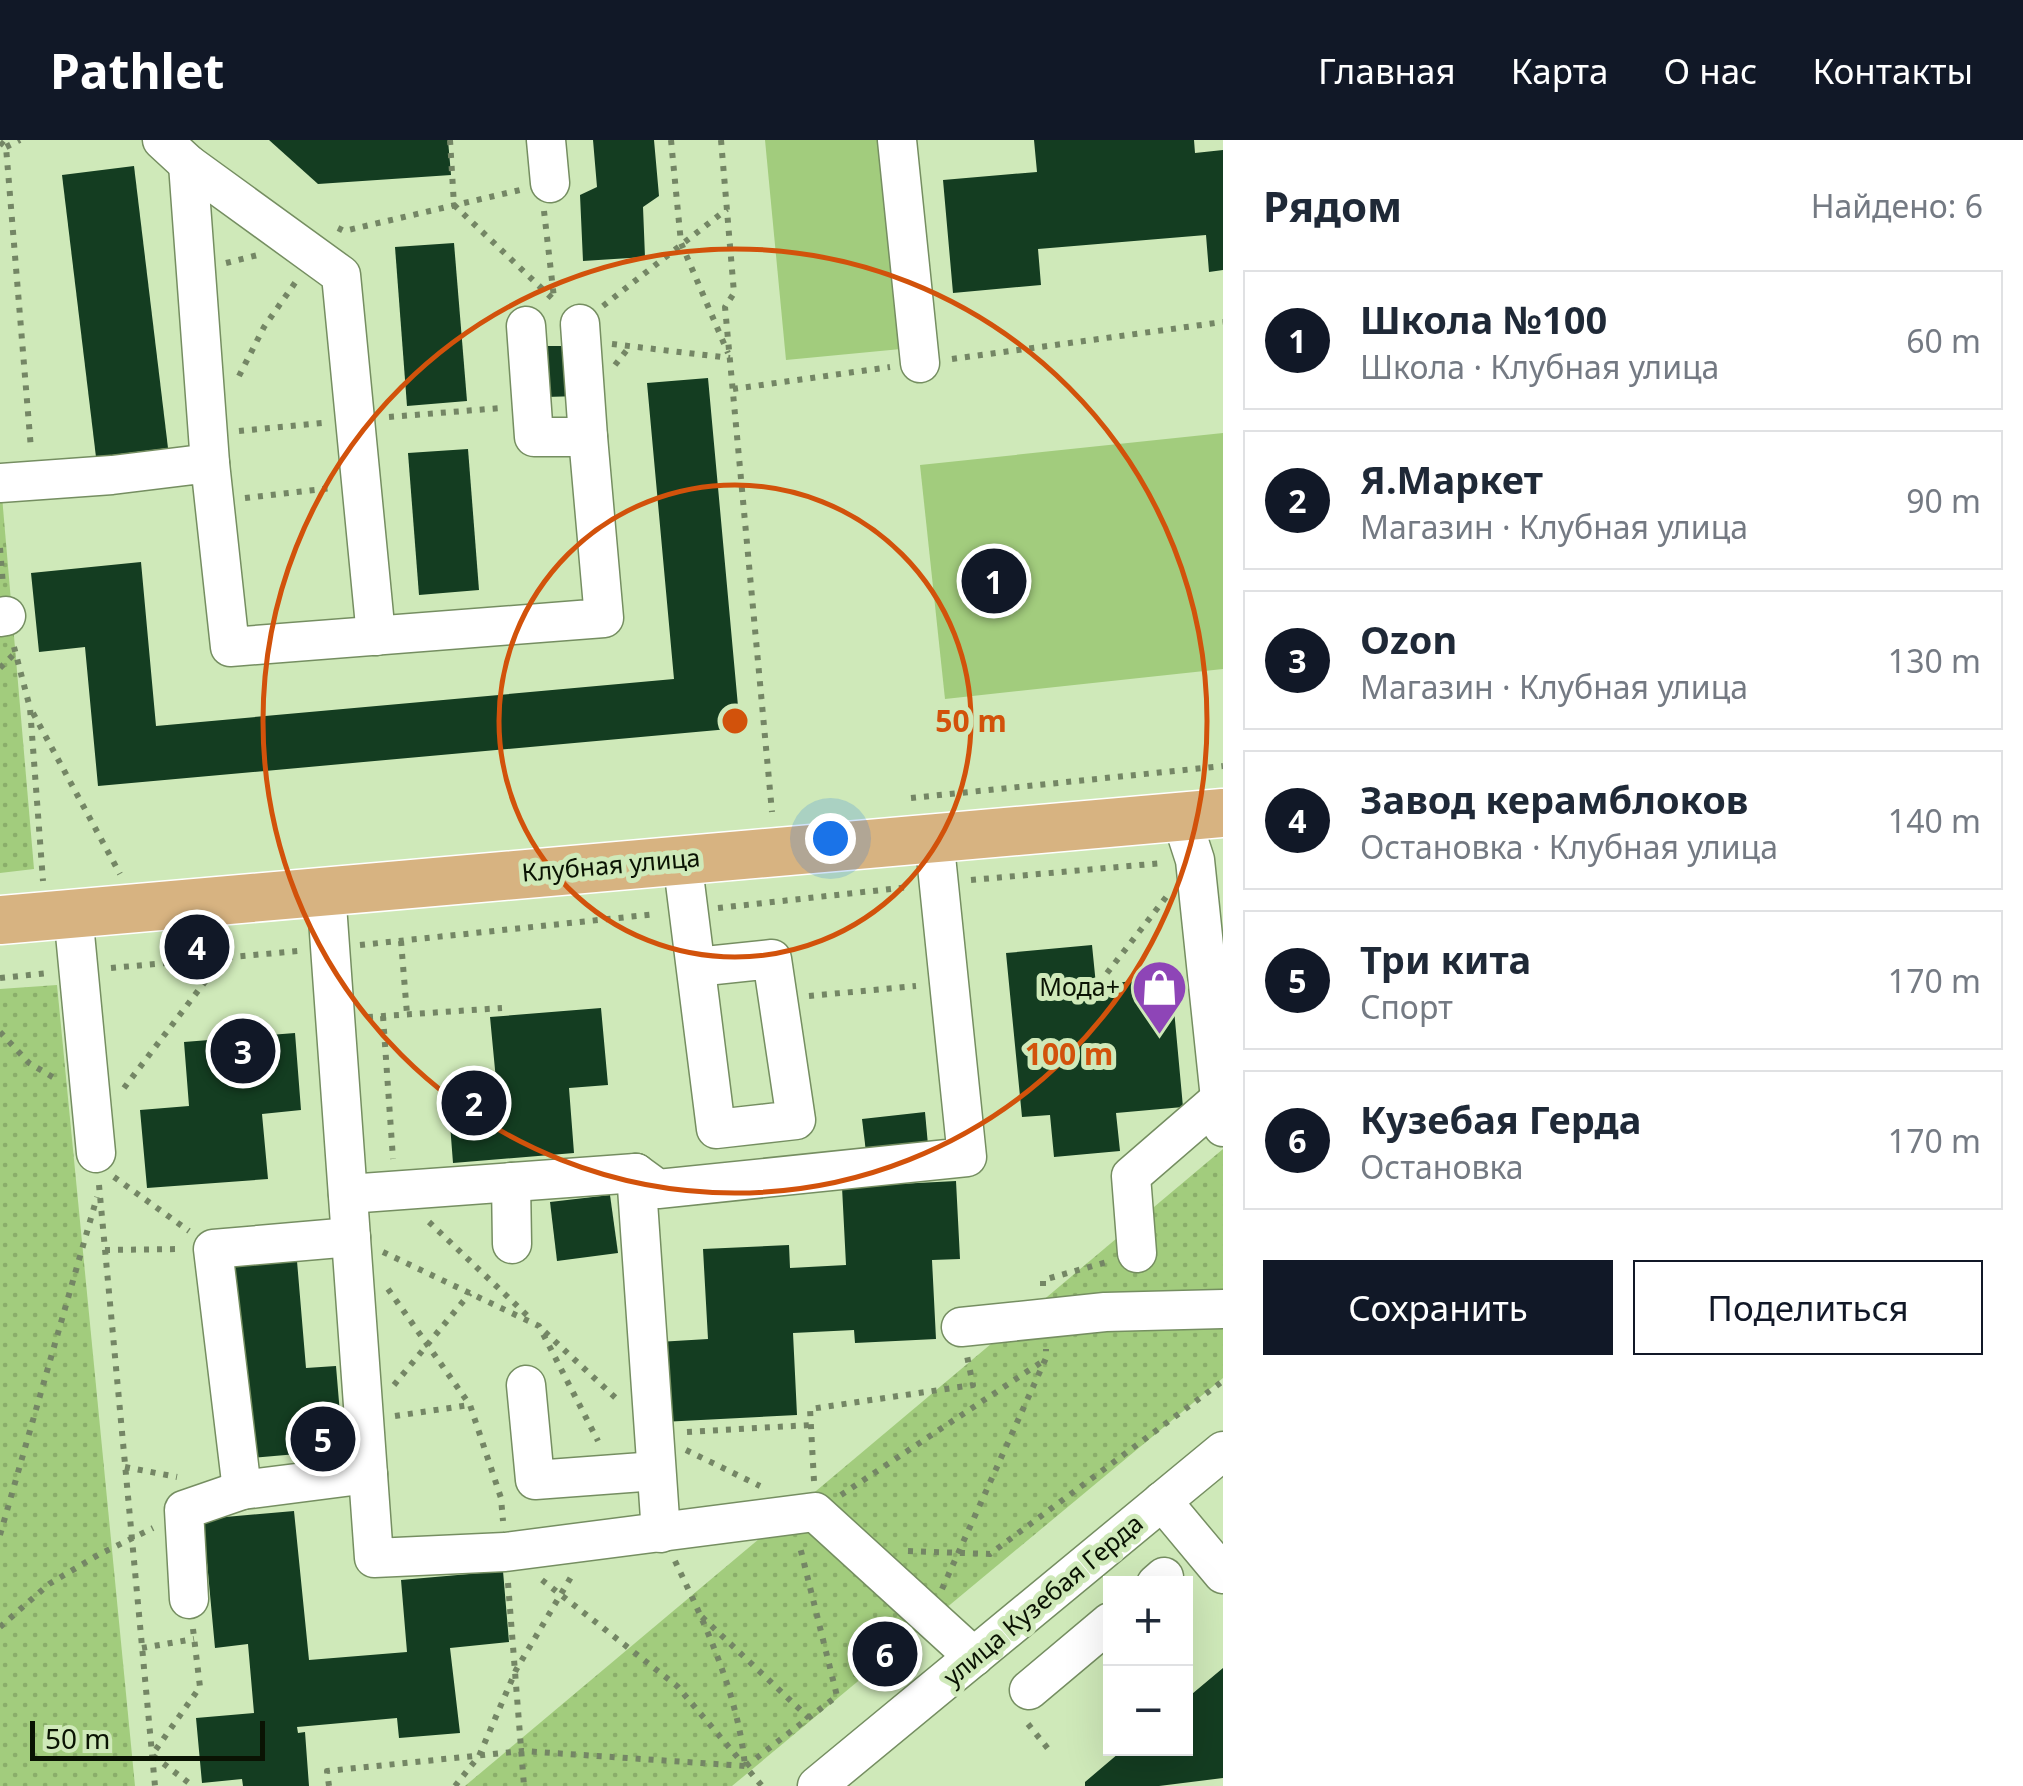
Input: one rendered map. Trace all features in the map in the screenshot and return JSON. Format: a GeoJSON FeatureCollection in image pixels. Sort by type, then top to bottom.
{"type":"FeatureCollection","features":[{"type":"Feature","properties":{"kind":"main road","name":"Клубная улица"},"geometry":{"type":"LineString","coordinates":[[0,920],[66,899],[326,891],[682,859],[922,817],[1200,830]]}},
{"type":"Feature","properties":{"kind":"street"},"geometry":{"type":"LineString","coordinates":[[546,140],[546,184]]}},
{"type":"Feature","properties":{"kind":"street"},"geometry":{"type":"LineString","coordinates":[[896,140],[920,363]]}},
{"type":"Feature","properties":{"kind":"street"},"geometry":{"type":"LineString","coordinates":[[175,152],[321,238],[341,275],[376,636]]}},
{"type":"Feature","properties":{"kind":"street"},"geometry":{"type":"LineString","coordinates":[[175,152],[230,647],[604,618],[587,419],[567,312]]}},
{"type":"Feature","properties":{"kind":"street"},"geometry":{"type":"LineString","coordinates":[[526,326],[534,436],[587,419]]}},
{"type":"Feature","properties":{"kind":"street"},"geometry":{"type":"LineString","coordinates":[[17,482],[112,476],[209,449]]}},
{"type":"Feature","properties":{"kind":"street"},"geometry":{"type":"LineString","coordinates":[[348,1194],[636,1174],[658,1189],[967,1157],[939,883],[922,817]]}},
{"type":"Feature","properties":{"kind":"street"},"geometry":{"type":"LineString","coordinates":[[1137,1253],[1131,1176],[1221,1100],[1200,830]]}},
{"type":"Feature","properties":{"kind":"street"},"geometry":{"type":"LineString","coordinates":[[682,859],[716,1129],[796,1120],[772,959],[696,968]]}},
{"type":"Feature","properties":{"kind":"street"},"geometry":{"type":"LineString","coordinates":[[326,891],[374,1558],[505,1552],[804,1514],[856,1550],[974,1657]]}},
{"type":"Feature","properties":{"kind":"street"},"geometry":{"type":"LineString","coordinates":[[66,899],[78,970],[94,1136]]}},
{"type":"Feature","properties":{"kind":"street"},"geometry":{"type":"LineString","coordinates":[[636,1174],[661,1533]]}},
{"type":"Feature","properties":{"kind":"street"},"geometry":{"type":"LineString","coordinates":[[511,1182],[512,1244]]}},
{"type":"Feature","properties":{"kind":"street"},"geometry":{"type":"LineString","coordinates":[[242,1490],[213,1249],[351,1236]]}},
{"type":"Feature","properties":{"kind":"street"},"geometry":{"type":"LineString","coordinates":[[961,1327],[1105,1312],[1223,1308]]}},
{"type":"Feature","properties":{"kind":"street"},"geometry":{"type":"LineString","coordinates":[[526,1385],[534,1480],[655,1453]]}},
{"type":"Feature","properties":{"kind":"street","name":"улица Кузебая Герда"},"geometry":{"type":"LineString","coordinates":[[841,1779],[974,1657],[1223,1452]]}},
{"type":"Feature","properties":{"kind":"street"},"geometry":{"type":"LineString","coordinates":[[189,1599],[184,1510],[242,1490],[368,1474]]}},
{"type":"Feature","properties":{"kind":"street"},"geometry":{"type":"LineString","coordinates":[[1162,1502],[1223,1574]]}},
{"type":"Feature","properties":{"kind":"street"},"geometry":{"type":"LineString","coordinates":[[1076,1574],[1103,1611]]}},
{"type":"Feature","properties":{"kind":"street"},"geometry":{"type":"LineString","coordinates":[[1029,1690],[1103,1626]]}},
{"type":"Feature","properties":{"kind":"path"},"geometry":{"type":"LineString","coordinates":[[17,482],[3,144],[20,140]]}},
{"type":"Feature","properties":{"kind":"path"},"geometry":{"type":"LineString","coordinates":[[450,140],[454,205],[599,342],[730,358]]}},
{"type":"Feature","properties":{"kind":"path"},"geometry":{"type":"LineString","coordinates":[[671,140],[681,242],[730,358]]}},
{"type":"Feature","properties":{"kind":"path"},"geometry":{"type":"LineString","coordinates":[[721,140],[734,293],[725,307],[772,812],[752,814]]}},
{"type":"Feature","properties":{"kind":"path"},"geometry":{"type":"LineString","coordinates":[[209,449],[264,327],[321,238],[546,184],[567,312]]}},
{"type":"Feature","properties":{"kind":"path"},"geometry":{"type":"LineString","coordinates":[[567,312],[681,242],[728,208]]}},
{"type":"Feature","properties":{"kind":"path"},"geometry":{"type":"LineString","coordinates":[[321,238],[344,231]]}},
{"type":"Feature","properties":{"kind":"path"},"geometry":{"type":"LineString","coordinates":[[733,389],[1223,322]]}},
{"type":"Feature","properties":{"kind":"path"},"geometry":{"type":"LineString","coordinates":[[587,419],[630,346]]}},
{"type":"Feature","properties":{"kind":"path"},"geometry":{"type":"LineString","coordinates":[[209,449],[355,420],[532,405]]}},
{"type":"Feature","properties":{"kind":"path"},"geometry":{"type":"LineString","coordinates":[[0,548],[7,629],[30,708],[43,886],[66,899]]}},
{"type":"Feature","properties":{"kind":"path"},"geometry":{"type":"LineString","coordinates":[[0,668],[7,629]]}},
{"type":"Feature","properties":{"kind":"path"},"geometry":{"type":"LineString","coordinates":[[30,708],[123,878],[107,880]]}},
{"type":"Feature","properties":{"kind":"path"},"geometry":{"type":"LineString","coordinates":[[922,817],[1223,766]]}},
{"type":"Feature","properties":{"kind":"path"},"geometry":{"type":"LineString","coordinates":[[0,978],[330,948],[939,883],[1200,830]]}},
{"type":"Feature","properties":{"kind":"path"},"geometry":{"type":"LineString","coordinates":[[1106,973],[1200,830]]}},
{"type":"Feature","properties":{"kind":"path"},"geometry":{"type":"LineString","coordinates":[[402,940],[406,1014]]}},
{"type":"Feature","properties":{"kind":"path"},"geometry":{"type":"LineString","coordinates":[[155,1786],[94,1136],[223,958]]}},
{"type":"Feature","properties":{"kind":"path"},"geometry":{"type":"LineString","coordinates":[[778,999],[949,983]]}},
{"type":"Feature","properties":{"kind":"path"},"geometry":{"type":"LineString","coordinates":[[336,1018],[502,1008]]}},
{"type":"Feature","properties":{"kind":"path"},"geometry":{"type":"LineString","coordinates":[[383,1016],[395,1190],[539,1326],[655,1453],[761,1486]]}},
{"type":"Feature","properties":{"kind":"path"},"geometry":{"type":"LineString","coordinates":[[0,1032],[94,1136],[213,1249]]}},
{"type":"Feature","properties":{"kind":"path"},"geometry":{"type":"LineString","coordinates":[[0,1534],[99,1191]]}},
{"type":"Feature","properties":{"kind":"path"},"geometry":{"type":"LineString","coordinates":[[351,1236],[539,1326]]}},
{"type":"Feature","properties":{"kind":"path"},"geometry":{"type":"LineString","coordinates":[[105,1250],[213,1249]]}},
{"type":"Feature","properties":{"kind":"path"},"geometry":{"type":"LineString","coordinates":[[929,1616],[1046,1358],[1043,1280],[1137,1253]]}},
{"type":"Feature","properties":{"kind":"path"},"geometry":{"type":"LineString","coordinates":[[384,1284],[470,1405],[501,1498],[524,1786]]}},
{"type":"Feature","properties":{"kind":"path"},"geometry":{"type":"LineString","coordinates":[[364,1420],[470,1293]]}},
{"type":"Feature","properties":{"kind":"path"},"geometry":{"type":"LineString","coordinates":[[804,1514],[1046,1358],[1105,1312]]}},
{"type":"Feature","properties":{"kind":"path"},"geometry":{"type":"LineString","coordinates":[[329,1786],[327,1770],[523,1751],[746,1766],[836,1696],[804,1514],[810,1409],[973,1385],[961,1327]]}},
{"type":"Feature","properties":{"kind":"path"},"geometry":{"type":"LineString","coordinates":[[856,1550],[990,1554],[1223,1381]]}},
{"type":"Feature","properties":{"kind":"path"},"geometry":{"type":"LineString","coordinates":[[364,1420],[470,1405]]}},
{"type":"Feature","properties":{"kind":"path"},"geometry":{"type":"LineString","coordinates":[[655,1453],[810,1425]]}},
{"type":"Feature","properties":{"kind":"path"},"geometry":{"type":"LineString","coordinates":[[0,1627],[49,1584],[184,1510]]}},
{"type":"Feature","properties":{"kind":"path"},"geometry":{"type":"LineString","coordinates":[[454,1786],[479,1756],[516,1670],[559,1594],[598,1540]]}},
{"type":"Feature","properties":{"kind":"path"},"geometry":{"type":"LineString","coordinates":[[505,1552],[678,1686],[762,1786]]}},
{"type":"Feature","properties":{"kind":"path"},"geometry":{"type":"LineString","coordinates":[[152,1755],[200,1688],[189,1599]]}},
{"type":"Feature","properties":{"kind":"path"},"geometry":{"type":"LineString","coordinates":[[702,1616],[808,1718]]}},
{"type":"Feature","properties":{"kind":"path"},"geometry":{"type":"LineString","coordinates":[[142,1648],[194,1639]]}},
{"type":"Feature","properties":{"kind":"path"},"geometry":{"type":"LineString","coordinates":[[152,1755],[194,1786]]}},
{"type":"Feature","properties":{"kind":"green space"},"geometry":{"type":"Polygon","coordinates":[[[765,140],[881,140],[901,349],[786,360],[765,140]]]}},
{"type":"Feature","properties":{"kind":"green space"},"geometry":{"type":"Polygon","coordinates":[[[1223,433],[1223,669],[945,699],[920,465],[1223,433]]]}},
{"type":"Feature","properties":{"kind":"green space"},"geometry":{"type":"Polygon","coordinates":[[[0,473],[34,869],[0,873],[0,473]]]}},
{"type":"Feature","properties":{"kind":"green space"},"geometry":{"type":"Polygon","coordinates":[[[57,985],[135,1786],[0,1786],[0,989],[57,985]]]}},
{"type":"Feature","properties":{"kind":"green space"},"geometry":{"type":"Polygon","coordinates":[[[1223,1149],[1223,1378],[732,1786],[465,1786],[1223,1149]]]}},
{"type":"Feature","properties":{"kind":"building"},"geometry":{"type":"Polygon","coordinates":[[[269,140],[448,140],[451,175],[318,184],[269,140]]]}},
{"type":"Feature","properties":{"kind":"building"},"geometry":{"type":"Polygon","coordinates":[[[593,140],[654,140],[659,196],[643,207],[645,257],[583,261],[580,195],[597,187],[593,140]]]}},
{"type":"Feature","properties":{"kind":"building"},"geometry":{"type":"Polygon","coordinates":[[[1034,140],[1194,140],[1195,153],[1223,150],[1223,270],[1209,272],[1206,235],[1038,249],[1041,285],[953,293],[943,180],[1037,172],[1034,140]]]}},
{"type":"Feature","properties":{"kind":"building"},"geometry":{"type":"Polygon","coordinates":[[[134,166],[168,448],[96,457],[62,175],[134,166]]]}},
{"type":"Feature","properties":{"kind":"building"},"geometry":{"type":"Polygon","coordinates":[[[454,243],[467,401],[407,406],[395,247],[454,243]]]}},
{"type":"Feature","properties":{"kind":"building"},"geometry":{"type":"Polygon","coordinates":[[[543,346],[580,346],[581,396],[545,397],[543,346]]]}},
{"type":"Feature","properties":{"kind":"building"},"geometry":{"type":"Polygon","coordinates":[[[708,378],[740,728],[98,786],[85,647],[39,652],[31,573],[141,562],[156,726],[674,679],[647,383],[708,378]]]}},
{"type":"Feature","properties":{"kind":"building"},"geometry":{"type":"Polygon","coordinates":[[[468,449],[479,590],[419,595],[408,453],[468,449]]]}},
{"type":"Feature","properties":{"kind":"building"},"geometry":{"type":"Polygon","coordinates":[[[1092,945],[1096,985],[1171,977],[1183,1107],[1116,1113],[1120,1151],[1054,1157],[1050,1115],[1022,1117],[1006,953],[1092,945]]]}},
{"type":"Feature","properties":{"kind":"building"},"geometry":{"type":"Polygon","coordinates":[[[601,1008],[608,1085],[569,1088],[574,1153],[453,1163],[447,1085],[496,1080],[490,1017],[601,1008]]]}},
{"type":"Feature","properties":{"kind":"building"},"geometry":{"type":"Polygon","coordinates":[[[295,1033],[301,1110],[262,1114],[268,1179],[147,1188],[140,1110],[189,1106],[184,1042],[295,1033]]]}},
{"type":"Feature","properties":{"kind":"building"},"geometry":{"type":"Polygon","coordinates":[[[925,1112],[928,1145],[866,1152],[862,1119],[925,1112]]]}},
{"type":"Feature","properties":{"kind":"building"},"geometry":{"type":"Polygon","coordinates":[[[956,1181],[960,1259],[932,1260],[936,1339],[855,1343],[854,1330],[793,1333],[797,1415],[662,1422],[658,1342],[708,1339],[703,1249],[789,1245],[790,1268],[846,1265],[842,1187],[956,1181]]]}},
{"type":"Feature","properties":{"kind":"building"},"geometry":{"type":"Polygon","coordinates":[[[610,1195],[618,1253],[557,1261],[550,1202],[610,1195]]]}},
{"type":"Feature","properties":{"kind":"building"},"geometry":{"type":"Polygon","coordinates":[[[297,1261],[306,1368],[336,1366],[343,1450],[251,1458],[235,1266],[297,1261]]]}},
{"type":"Feature","properties":{"kind":"building"},"geometry":{"type":"Polygon","coordinates":[[[294,1511],[309,1660],[407,1652],[401,1580],[503,1571],[509,1642],[450,1648],[460,1733],[399,1738],[397,1718],[297,1727],[298,1733],[305,1732],[309,1786],[243,1786],[242,1779],[202,1783],[196,1718],[254,1713],[248,1644],[215,1648],[203,1519],[294,1511]]]}},
{"type":"Feature","properties":{"kind":"building"},"geometry":{"type":"Polygon","coordinates":[[[1223,1668],[1223,1778],[1159,1786],[1085,1786],[1116,1756],[1193,1756],[1193,1693],[1223,1668]]]}},
{"type":"Feature","properties":{"kind":"place","name":"Школа №100"},"geometry":{"type":"Point","coordinates":[994,581]}},
{"type":"Feature","properties":{"kind":"place","name":"Завод керамблоков"},"geometry":{"type":"Point","coordinates":[197,947]}},
{"type":"Feature","properties":{"kind":"place","name":"Мода+"},"geometry":{"type":"Point","coordinates":[1159,1036]}},
{"type":"Feature","properties":{"kind":"place","name":"Ozon"},"geometry":{"type":"Point","coordinates":[243,1051]}},
{"type":"Feature","properties":{"kind":"place","name":"Я.Маркет"},"geometry":{"type":"Point","coordinates":[474,1103]}},
{"type":"Feature","properties":{"kind":"place","name":"Три кита"},"geometry":{"type":"Point","coordinates":[323,1439]}},
{"type":"Feature","properties":{"kind":"place","name":"Кузебая Герда"},"geometry":{"type":"Point","coordinates":[885,1654]}}]}
